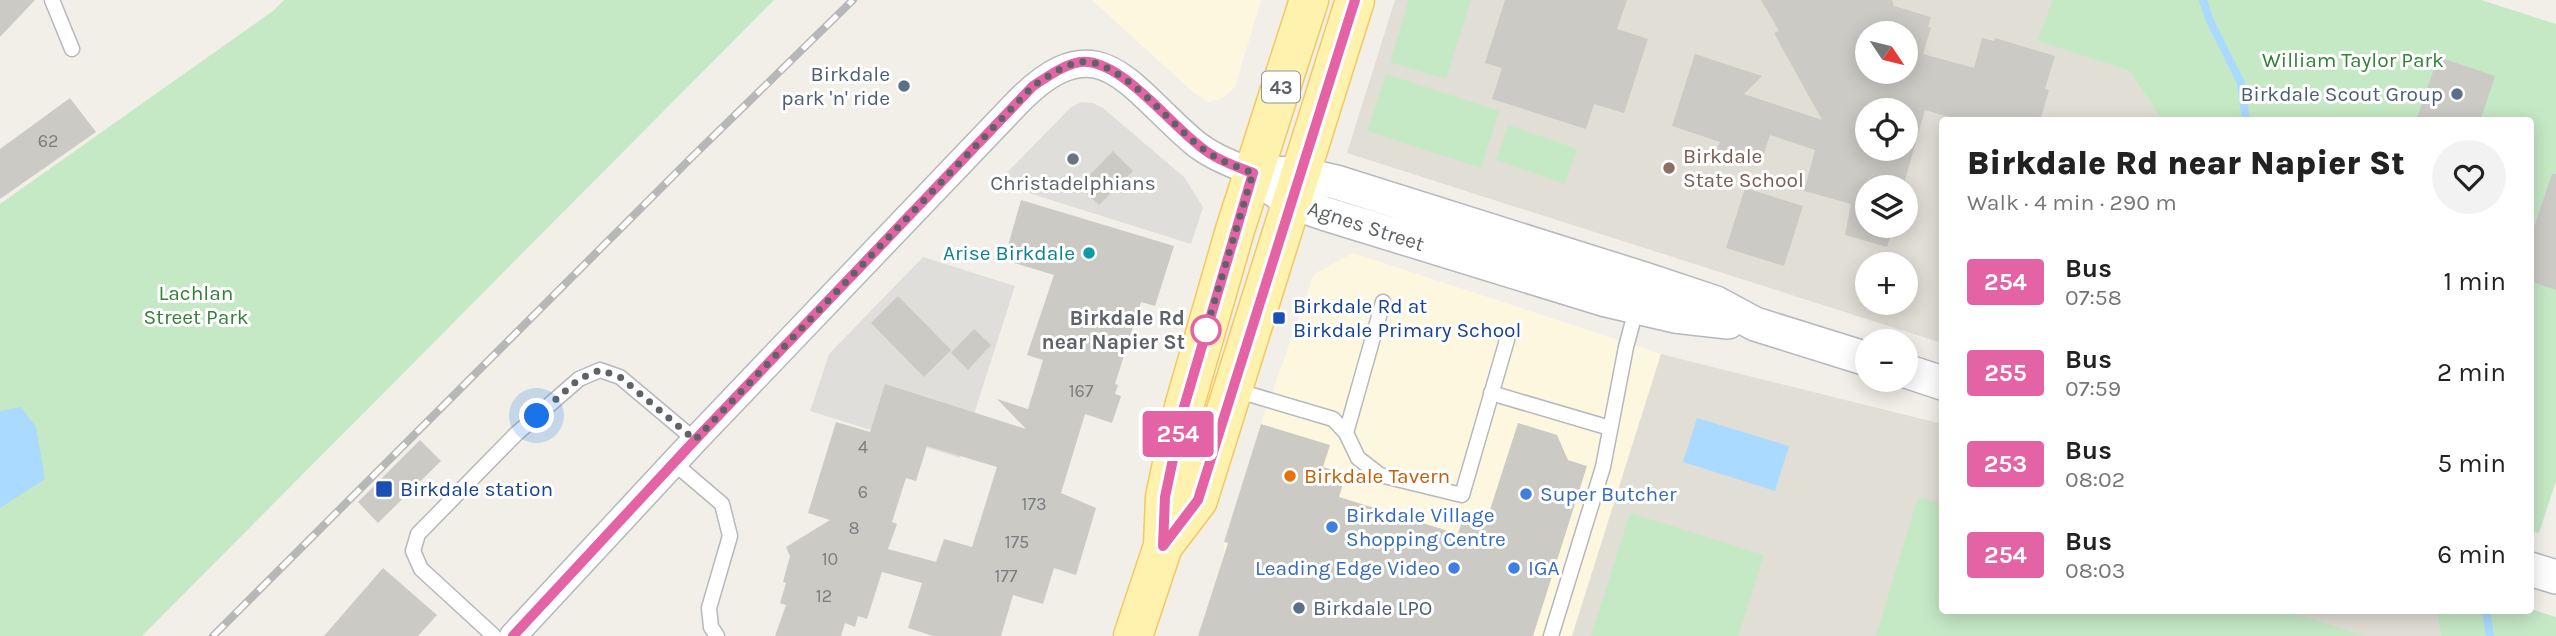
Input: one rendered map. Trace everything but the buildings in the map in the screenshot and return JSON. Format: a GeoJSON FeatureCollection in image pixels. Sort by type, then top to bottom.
{"type":"FeatureCollection","features":[{"type":"Feature","properties":{"kind":"main road","name":"43"},"geometry":{"type":"LineString","coordinates":[[1133,636],[1163,546],[1165,497],[1184,407],[1253,173],[1309,0]]}},
{"type":"Feature","properties":{"kind":"main road","name":"43"},"geometry":{"type":"LineString","coordinates":[[1163,546],[1198,500],[1355,0]]}},
{"type":"Feature","properties":{"kind":"street"},"geometry":{"type":"LineString","coordinates":[[513,636],[695,440],[1033,86],[1054,72],[1081,62],[1106,68],[1141,92],[1209,154],[1253,173]]}},
{"type":"Feature","properties":{"kind":"street","name":"Agnes Street"},"geometry":{"type":"LineString","coordinates":[[1253,173],[1296,188],[1476,225],[1710,321],[1755,324],[1855,355]]}},
{"type":"Feature","properties":{"kind":"street"},"geometry":{"type":"LineString","coordinates":[[1918,376],[1939,382]]}},
{"type":"Feature","properties":{"kind":"street"},"geometry":{"type":"LineString","coordinates":[[2534,570],[2556,577]]}},
{"type":"Feature","properties":{"kind":"lane"},"geometry":{"type":"LineString","coordinates":[[52,0],[72,49]]}},
{"type":"Feature","properties":{"kind":"lane"},"geometry":{"type":"LineString","coordinates":[[1551,636],[1603,467],[1626,347],[1640,294]]}},
{"type":"Feature","properties":{"kind":"lane"},"geometry":{"type":"LineString","coordinates":[[1346,433],[1383,302]]}},
{"type":"Feature","properties":{"kind":"lane"},"geometry":{"type":"LineString","coordinates":[[1234,389],[1333,419],[1346,433],[1358,458],[1380,475],[1462,495],[1507,340]]}},
{"type":"Feature","properties":{"kind":"lane"},"geometry":{"type":"LineString","coordinates":[[494,636],[421,569],[413,551],[418,534],[516,434],[579,379],[600,370],[620,377],[695,440]]}},
{"type":"Feature","properties":{"kind":"lane"},"geometry":{"type":"LineString","coordinates":[[1491,393],[1610,428]]}},
{"type":"Feature","properties":{"kind":"lane"},"geometry":{"type":"LineString","coordinates":[[675,464],[722,504],[730,536],[709,608],[711,627],[717,636]]}},
{"type":"Feature","properties":{"kind":"shaded area"},"geometry":{"type":"Polygon","coordinates":[[[1092,0],[1261,0],[1235,87],[1223,98],[1208,102],[1194,93],[1092,0]]]}},
{"type":"Feature","properties":{"kind":"shaded area","name":"Birkdale State School"},"geometry":{"type":"Polygon","coordinates":[[[1395,0],[2052,0],[2039,41],[2129,71],[2160,117],[1939,117],[1939,342],[1918,335],[1918,329],[1898,329],[1347,153],[1395,0]]]}},
{"type":"Feature","properties":{"kind":"shaded area"},"geometry":{"type":"Polygon","coordinates":[[[1081,102],[1093,103],[1103,108],[1184,177],[1203,207],[1191,244],[997,183],[1070,108],[1081,102]]]}},
{"type":"Feature","properties":{"kind":"shaded area"},"geometry":{"type":"Polygon","coordinates":[[[1353,253],[1661,354],[1572,636],[1198,636],[1261,424],[1314,274],[1353,253]]]}},
{"type":"Feature","properties":{"kind":"shaded area"},"geometry":{"type":"Polygon","coordinates":[[[923,257],[1015,286],[960,458],[810,411],[829,354],[923,257]]]}},
{"type":"Feature","properties":{"kind":"shaded area"},"geometry":{"type":"Polygon","coordinates":[[[1661,354],[1939,423],[1939,614],[2437,614],[2441,636],[1572,636],[1661,354]]]}},
{"type":"Feature","properties":{"kind":"green space","name":"Lachlan Street Park"},"geometry":{"type":"Polygon","coordinates":[[[284,0],[774,0],[142,636],[0,636],[0,204],[273,11],[284,0]]]}},
{"type":"Feature","properties":{"kind":"green space"},"geometry":{"type":"Polygon","coordinates":[[[1409,0],[1471,0],[1446,79],[1390,62],[1409,0]]]}},
{"type":"Feature","properties":{"kind":"green space","name":"William Taylor Park"},"geometry":{"type":"Polygon","coordinates":[[[2052,0],[2481,0],[2556,24],[2556,481],[2539,533],[2534,531],[2534,117],[2160,117],[2129,71],[2038,41],[2052,0]]]}},
{"type":"Feature","properties":{"kind":"green space"},"geometry":{"type":"Polygon","coordinates":[[[1386,74],[1499,111],[1481,168],[1367,131],[1386,74]]]}},
{"type":"Feature","properties":{"kind":"green space"},"geometry":{"type":"Polygon","coordinates":[[[1508,125],[1577,149],[1565,184],[1496,160],[1508,125]]]}},
{"type":"Feature","properties":{"kind":"green space"},"geometry":{"type":"Polygon","coordinates":[[[1918,497],[1939,503],[1939,614],[2295,614],[2366,636],[1876,636],[1918,497]]]}},
{"type":"Feature","properties":{"kind":"green space"},"geometry":{"type":"Polygon","coordinates":[[[1630,513],[1764,555],[1738,636],[1591,636],[1630,513]]]}},
{"type":"Feature","properties":{"kind":"green space"},"geometry":{"type":"Polygon","coordinates":[[[2534,610],[2556,617],[2556,636],[2441,636],[2437,614],[2534,614],[2534,610]]]}},
{"type":"Feature","properties":{"kind":"water"},"geometry":{"type":"Polygon","coordinates":[[[21,407],[36,427],[45,479],[0,508],[0,411],[21,407]]]}},
{"type":"Feature","properties":{"kind":"water"},"geometry":{"type":"Polygon","coordinates":[[[1697,418],[1789,446],[1775,491],[1683,462],[1697,418]]]}},
{"type":"Feature","properties":{"kind":"waterway"},"geometry":{"type":"LineString","coordinates":[[2203,0],[2210,21],[2241,83],[2245,117]]}},
{"type":"Feature","properties":{"kind":"waterway"},"geometry":{"type":"LineString","coordinates":[[2486,614],[2490,636]]}},
{"type":"Feature","properties":{"kind":"railway"},"geometry":{"type":"LineString","coordinates":[[213,636],[691,158],[853,0]]}},
{"type":"Feature","properties":{"kind":"bus line","name":"254"},"geometry":{"type":"LineString","coordinates":[[513,636],[695,440],[1033,86],[1054,72],[1081,62],[1096,64],[1122,77],[1209,154],[1253,173],[1184,407],[1165,497],[1163,546],[1198,500],[1355,0]]}},
{"type":"Feature","properties":{"kind":"place","name":"Birkdale park 'n' ride"},"geometry":{"type":"Point","coordinates":[904,86]}},
{"type":"Feature","properties":{"kind":"place","name":"Birkdale Scout Group"},"geometry":{"type":"Point","coordinates":[2457,94]}},
{"type":"Feature","properties":{"kind":"place","name":"Christadelphians"},"geometry":{"type":"Point","coordinates":[1073,159]}},
{"type":"Feature","properties":{"kind":"place","name":"Birkdale State School"},"geometry":{"type":"Point","coordinates":[1669,168]}},
{"type":"Feature","properties":{"kind":"place","name":"Arise Birkdale"},"geometry":{"type":"Point","coordinates":[1089,253]}},
{"type":"Feature","properties":{"kind":"place","name":"Birkdale Rd at Birkdale Primary School"},"geometry":{"type":"Point","coordinates":[1279,318]}},
{"type":"Feature","properties":{"kind":"place","name":"Birkdale Rd near Napier St"},"geometry":{"type":"Point","coordinates":[1206,330]}},
{"type":"Feature","properties":{"kind":"place","name":"Birkdale Tavern"},"geometry":{"type":"Point","coordinates":[1290,476]}},
{"type":"Feature","properties":{"kind":"place","name":"Birkdale station"},"geometry":{"type":"Point","coordinates":[384,489]}},
{"type":"Feature","properties":{"kind":"place","name":"Super Butcher"},"geometry":{"type":"Point","coordinates":[1526,494]}},
{"type":"Feature","properties":{"kind":"place","name":"Birkdale Village Shopping Centre"},"geometry":{"type":"Point","coordinates":[1332,527]}},
{"type":"Feature","properties":{"kind":"place","name":"Leading Edge Video"},"geometry":{"type":"Point","coordinates":[1454,568]}},
{"type":"Feature","properties":{"kind":"place","name":"IGA"},"geometry":{"type":"Point","coordinates":[1514,568]}},
{"type":"Feature","properties":{"kind":"place","name":"Birkdale LPO"},"geometry":{"type":"Point","coordinates":[1299,608]}},
{"type":"Feature","properties":{"kind":"route"},"geometry":{"type":"LineString","coordinates":[[537,416],[579,379],[600,370],[620,377],[695,440],[1033,86],[1054,72],[1081,62],[1096,64],[1122,77],[1209,154],[1253,173],[1206,330]]}}]}
